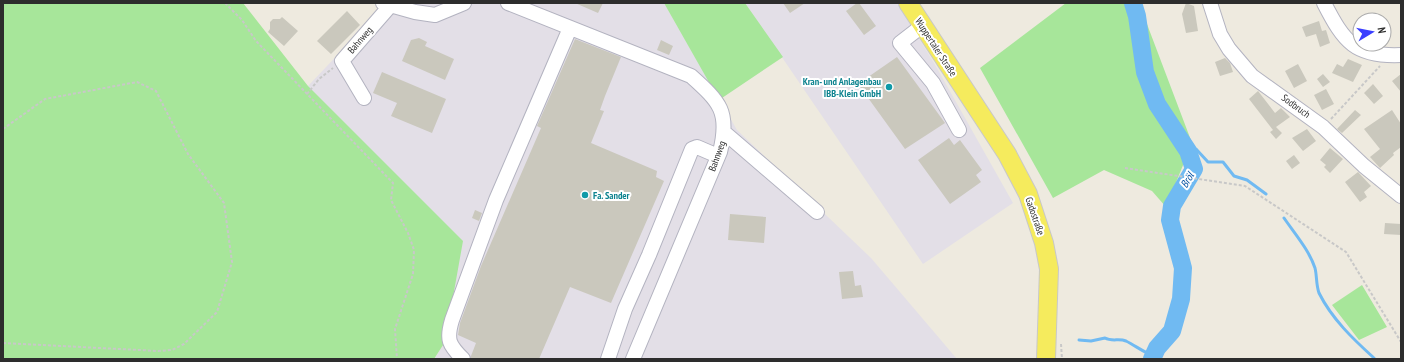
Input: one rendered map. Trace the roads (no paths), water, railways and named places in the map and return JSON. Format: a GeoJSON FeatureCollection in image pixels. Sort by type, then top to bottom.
{"type":"FeatureCollection","features":[{"type":"Feature","properties":{"kind":"main road","name":"Wuppertaler Straße"},"geometry":{"type":"LineString","coordinates":[[908,3],[964,90]]}},
{"type":"Feature","properties":{"kind":"main road","name":"Gadostraße"},"geometry":{"type":"LineString","coordinates":[[964,90],[1007,154],[1028,194],[1044,243],[1049,269],[1050,288],[1046,359]]}},
{"type":"Feature","properties":{"kind":"street","name":"Bahnweg"},"geometry":{"type":"LineString","coordinates":[[364,98],[342,62],[387,4],[435,15],[464,3]]}},
{"type":"Feature","properties":{"kind":"street","name":"Bahnweg"},"geometry":{"type":"LineString","coordinates":[[508,3],[691,76],[713,96],[723,113],[725,133],[718,156],[633,359]]}},
{"type":"Feature","properties":{"kind":"street","name":"Sodbruch"},"geometry":{"type":"LineString","coordinates":[[1210,3],[1220,34],[1229,49],[1252,76],[1323,127],[1364,166],[1401,196]]}},
{"type":"Feature","properties":{"kind":"street"},"geometry":{"type":"LineString","coordinates":[[1324,3],[1336,26],[1349,42],[1365,52],[1395,55]]}},
{"type":"Feature","properties":{"kind":"street"},"geometry":{"type":"LineString","coordinates":[[922,26],[900,43],[933,83],[959,130]]}},
{"type":"Feature","properties":{"kind":"street"},"geometry":{"type":"LineString","coordinates":[[463,359],[449,342],[448,333],[452,320],[496,200],[570,28]]}},
{"type":"Feature","properties":{"kind":"street"},"geometry":{"type":"LineString","coordinates":[[725,133],[817,212]]}},
{"type":"Feature","properties":{"kind":"street"},"geometry":{"type":"LineString","coordinates":[[608,359],[625,309],[649,255],[692,149],[697,147],[718,156]]}},
{"type":"Feature","properties":{"kind":"waterway","name":"Bröl"},"geometry":{"type":"LineString","coordinates":[[1133,3],[1137,16],[1145,72],[1157,104],[1188,151],[1194,169],[1172,206],[1170,220],[1183,268],[1181,299],[1172,331],[1157,348],[1152,359]]}},
{"type":"Feature","properties":{"kind":"waterway"},"geometry":{"type":"LineString","coordinates":[[1187,148],[1196,149],[1208,162],[1223,162],[1234,176],[1247,180],[1266,194]]}},
{"type":"Feature","properties":{"kind":"waterway"},"geometry":{"type":"LineString","coordinates":[[1284,218],[1312,261],[1316,271],[1318,290],[1324,302],[1344,328],[1374,358]]}},
{"type":"Feature","properties":{"kind":"waterway"},"geometry":{"type":"LineString","coordinates":[[1079,340],[1091,341],[1105,338],[1110,340],[1123,340],[1154,356]]}},
{"type":"Feature","properties":{"kind":"place","name":"Kran- und Anlagenbau IBB-Klein GmbH"},"geometry":{"type":"Point","coordinates":[889,87]}},
{"type":"Feature","properties":{"kind":"place","name":"Fa. Sander"},"geometry":{"type":"Point","coordinates":[585,195]}}]}
